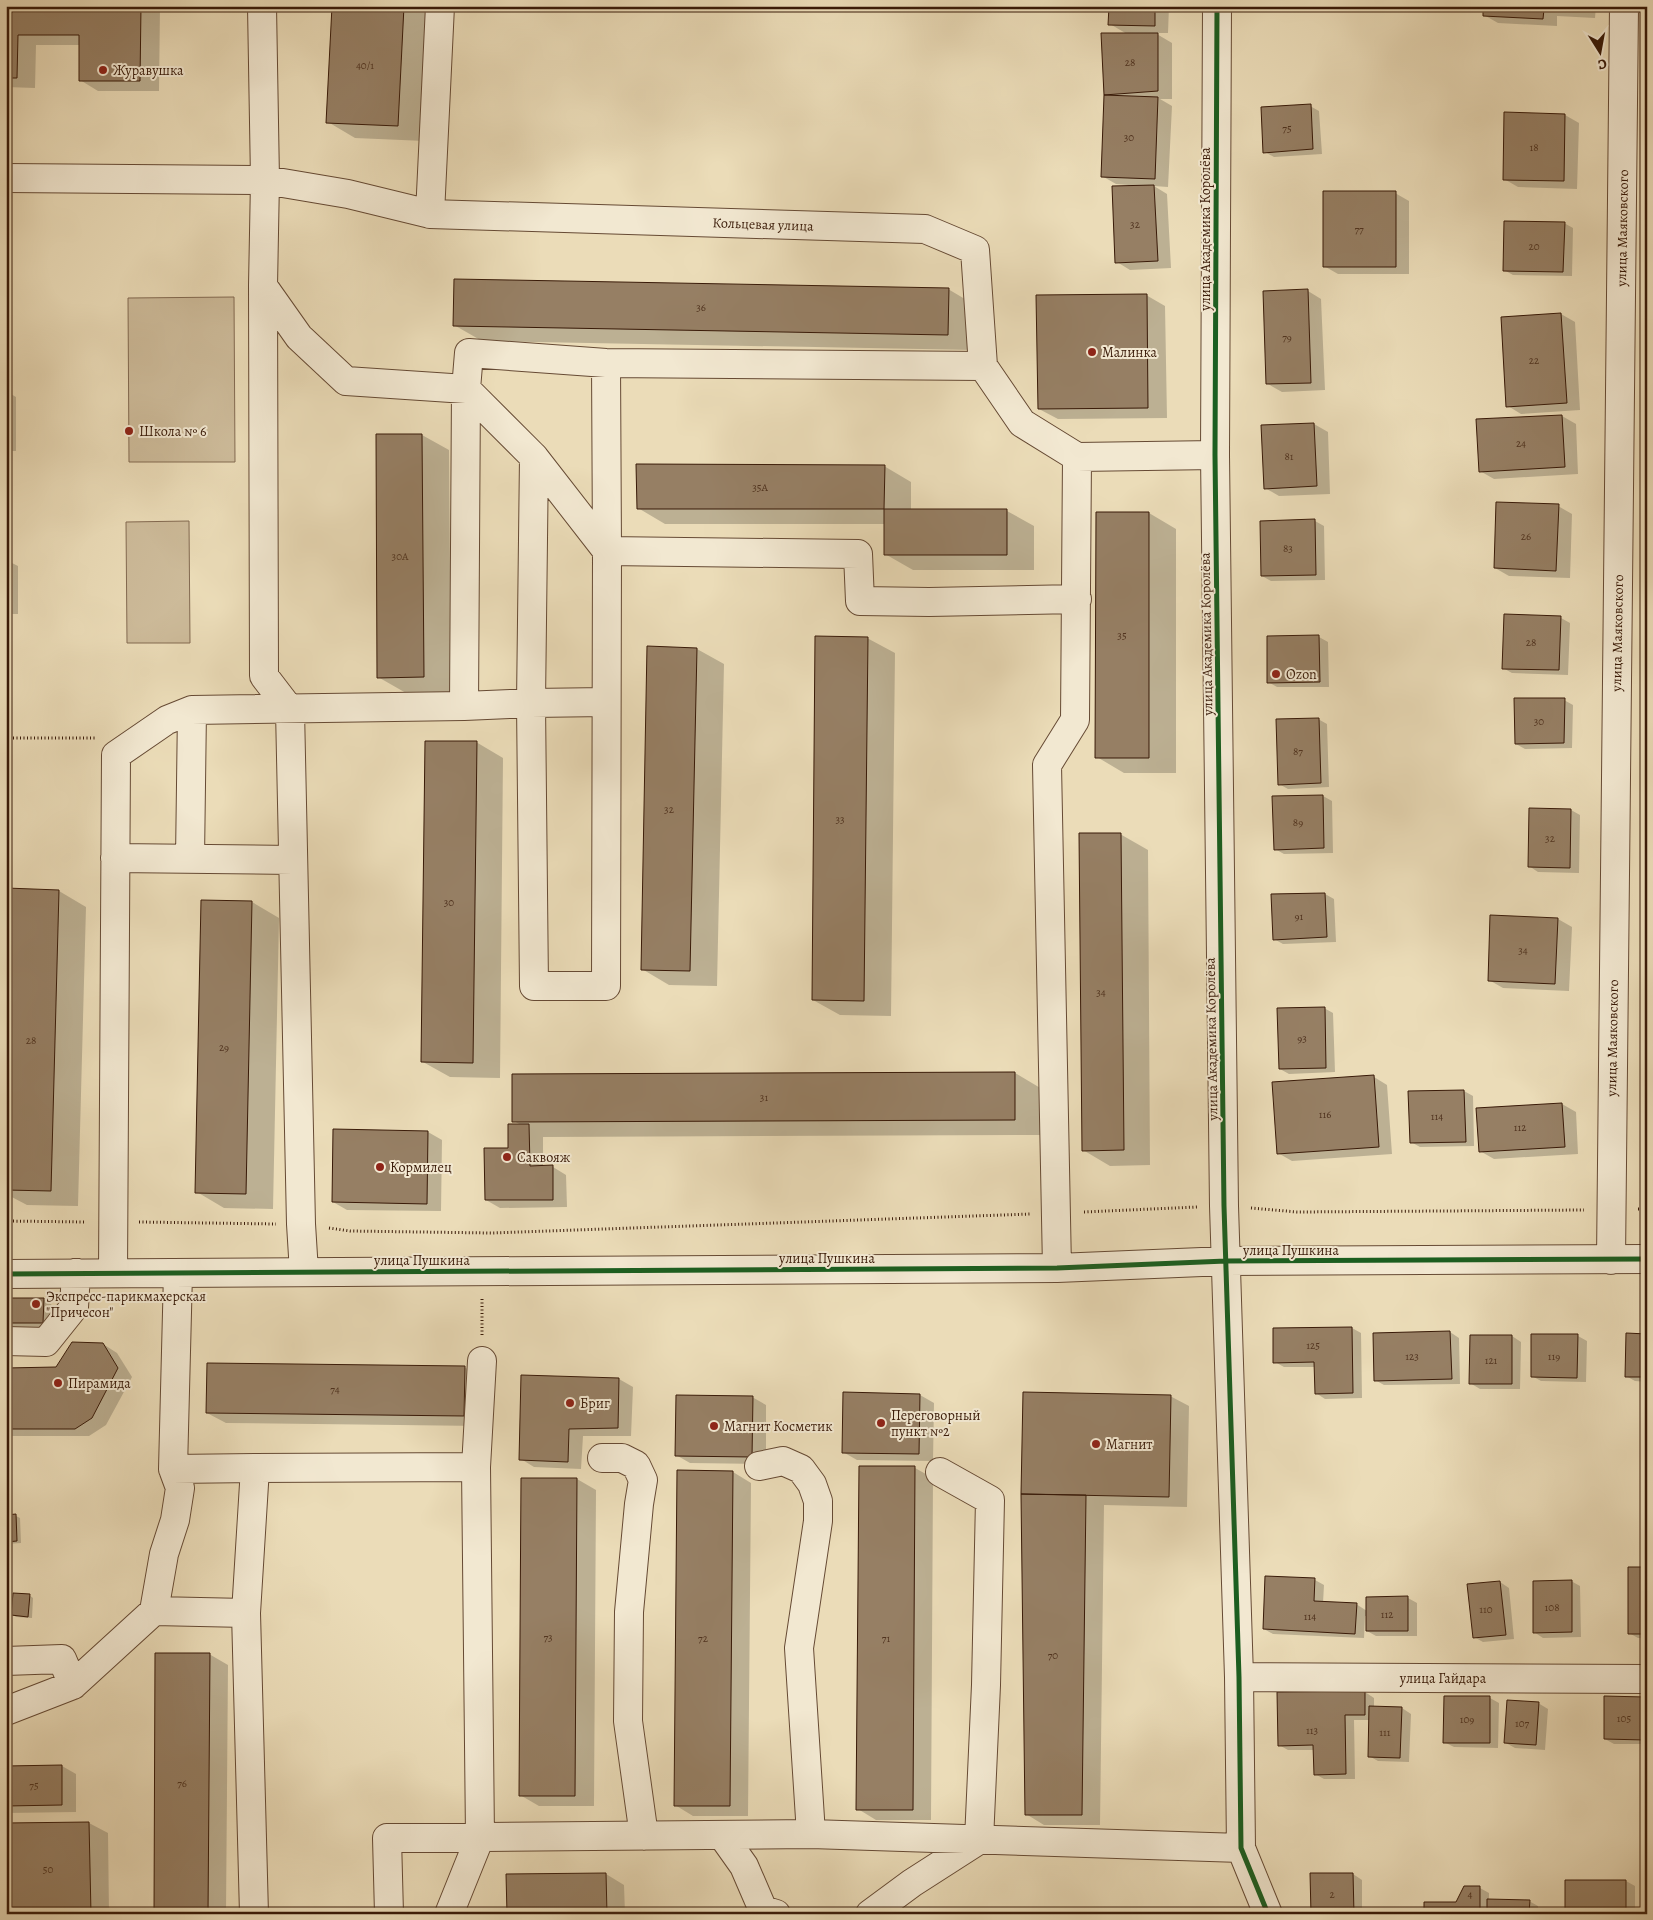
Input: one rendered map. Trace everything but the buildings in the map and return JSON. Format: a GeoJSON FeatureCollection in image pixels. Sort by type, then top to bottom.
{"type":"FeatureCollection","features":[{"type":"Feature","properties":{"kind":"street"},"geometry":{"type":"LineString","coordinates":[[262,6],[265,180],[263,286],[264,676],[290,710],[301,1224],[304,1272]]}},
{"type":"Feature","properties":{"kind":"street"},"geometry":{"type":"LineString","coordinates":[[6,178],[265,180],[348,194],[430,214],[440,6]]}},
{"type":"Feature","properties":{"kind":"street","name":"улица Академика Королёва"},"geometry":{"type":"LineString","coordinates":[[1216,6],[1215,454],[1224,1206],[1239,1677],[1241,1848]]}},
{"type":"Feature","properties":{"kind":"street","name":"улица Маяковского"},"geometry":{"type":"LineString","coordinates":[[1611,1260],[1610,1210],[1624,6]]}},
{"type":"Feature","properties":{"kind":"street","name":"Кольцевая улица"},"geometry":{"type":"LineString","coordinates":[[430,214],[925,229],[975,250],[983,366]]}},
{"type":"Feature","properties":{"kind":"street"},"geometry":{"type":"LineString","coordinates":[[263,286],[299,337],[346,382],[466,389],[534,457],[607,552]]}},
{"type":"Feature","properties":{"kind":"street"},"geometry":{"type":"LineString","coordinates":[[464,706],[466,389],[469,353],[606,363],[983,366],[1022,423],[1077,457],[1215,454]]}},
{"type":"Feature","properties":{"kind":"street"},"geometry":{"type":"LineString","coordinates":[[534,457],[531,702],[534,986],[606,986],[606,363]]}},
{"type":"Feature","properties":{"kind":"street"},"geometry":{"type":"LineString","coordinates":[[1057,1268],[1047,766],[1075,720],[1077,457]]}},
{"type":"Feature","properties":{"kind":"street"},"geometry":{"type":"LineString","coordinates":[[607,552],[858,554],[860,601],[929,602],[1077,599]]}},
{"type":"Feature","properties":{"kind":"street"},"geometry":{"type":"LineString","coordinates":[[113,1273],[116,755],[166,720],[192,710],[290,710],[464,706],[531,702],[606,702]]}},
{"type":"Feature","properties":{"kind":"street"},"geometry":{"type":"LineString","coordinates":[[190,859],[192,710]]}},
{"type":"Feature","properties":{"kind":"street"},"geometry":{"type":"LineString","coordinates":[[115,858],[293,860]]}},
{"type":"Feature","properties":{"kind":"street","name":"улица Пушкина"},"geometry":{"type":"LineString","coordinates":[[6,1274],[1057,1268],[1226,1261],[1647,1259]]}},
{"type":"Feature","properties":{"kind":"street"},"geometry":{"type":"LineString","coordinates":[[6,1341],[46,1342],[74,1307],[76,1273]]}},
{"type":"Feature","properties":{"kind":"street"},"geometry":{"type":"LineString","coordinates":[[6,1711],[73,1685],[154,1611],[164,1554],[175,1520],[180,1488],[173,1468],[178,1273]]}},
{"type":"Feature","properties":{"kind":"street"},"geometry":{"type":"LineString","coordinates":[[449,1914],[480,1837],[476,1467],[482,1361]]}},
{"type":"Feature","properties":{"kind":"street"},"geometry":{"type":"LineString","coordinates":[[602,1458],[622,1458],[636,1464],[643,1480],[639,1504],[630,1612],[628,1721],[644,1836]]}},
{"type":"Feature","properties":{"kind":"street"},"geometry":{"type":"LineString","coordinates":[[759,1466],[783,1461],[801,1469],[812,1484],[818,1501],[818,1521],[799,1648],[811,1834]]}},
{"type":"Feature","properties":{"kind":"street"},"geometry":{"type":"LineString","coordinates":[[173,1468],[476,1467]]}},
{"type":"Feature","properties":{"kind":"street"},"geometry":{"type":"LineString","coordinates":[[254,1914],[246,1613],[255,1468]]}},
{"type":"Feature","properties":{"kind":"street"},"geometry":{"type":"LineString","coordinates":[[940,1472],[990,1500],[986,1685],[979,1840]]}},
{"type":"Feature","properties":{"kind":"street"},"geometry":{"type":"LineString","coordinates":[[154,1611],[246,1613]]}},
{"type":"Feature","properties":{"kind":"street"},"geometry":{"type":"LineString","coordinates":[[6,1661],[62,1659],[73,1685]]}},
{"type":"Feature","properties":{"kind":"street","name":"улица Гайдара"},"geometry":{"type":"LineString","coordinates":[[1239,1677],[1647,1679]]}},
{"type":"Feature","properties":{"kind":"street"},"geometry":{"type":"LineString","coordinates":[[389,1914],[387,1838],[811,1834],[1241,1848],[1268,1914]]}},
{"type":"Feature","properties":{"kind":"street"},"geometry":{"type":"LineString","coordinates":[[722,1835],[744,1866],[763,1910],[776,1914]]}},
{"type":"Feature","properties":{"kind":"street"},"geometry":{"type":"LineString","coordinates":[[870,1914],[912,1883],[979,1840]]}},
{"type":"Feature","properties":{"kind":"path"},"geometry":{"type":"LineString","coordinates":[[6,738],[141,738]]}},
{"type":"Feature","properties":{"kind":"path"},"geometry":{"type":"LineString","coordinates":[[6,1221],[301,1224],[350,1231],[492,1233],[1057,1214],[1224,1206],[1297,1212],[1647,1209]]}},
{"type":"Feature","properties":{"kind":"path"},"geometry":{"type":"LineString","coordinates":[[482,1271],[482,1361]]}},
{"type":"Feature","properties":{"kind":"shaded area"},"geometry":{"type":"Polygon","coordinates":[[[234,297],[235,462],[129,462],[128,298],[234,297]]]}},
{"type":"Feature","properties":{"kind":"shaded area"},"geometry":{"type":"Polygon","coordinates":[[[189,521],[190,643],[127,643],[126,522],[189,521]]]}},
{"type":"Feature","properties":{"kind":"cycle path"},"geometry":{"type":"LineString","coordinates":[[1217,6],[1215,455],[1224,1206],[1239,1677],[1241,1848],[1268,1914]]}},
{"type":"Feature","properties":{"kind":"cycle path"},"geometry":{"type":"LineString","coordinates":[[6,1274],[1057,1268],[1226,1261],[1647,1259]]}},
{"type":"Feature","properties":{"kind":"place","name":"Журавушка"},"geometry":{"type":"Point","coordinates":[103,70]}},
{"type":"Feature","properties":{"kind":"place","name":"Малинка"},"geometry":{"type":"Point","coordinates":[1092,352]}},
{"type":"Feature","properties":{"kind":"place","name":"Школа № 6"},"geometry":{"type":"Point","coordinates":[129,431]}},
{"type":"Feature","properties":{"kind":"place","name":"Ozon"},"geometry":{"type":"Point","coordinates":[1276,674]}},
{"type":"Feature","properties":{"kind":"place","name":"Саквояж"},"geometry":{"type":"Point","coordinates":[507,1157]}},
{"type":"Feature","properties":{"kind":"place","name":"Кормилец"},"geometry":{"type":"Point","coordinates":[380,1167]}},
{"type":"Feature","properties":{"kind":"place","name":"Экспресс-парикмахерская \"Причесон\""},"geometry":{"type":"Point","coordinates":[36,1304]}},
{"type":"Feature","properties":{"kind":"place","name":"Пирамида"},"geometry":{"type":"Point","coordinates":[58,1383]}},
{"type":"Feature","properties":{"kind":"place","name":"Бриг"},"geometry":{"type":"Point","coordinates":[570,1403]}},
{"type":"Feature","properties":{"kind":"place","name":"Переговорный пункт №2"},"geometry":{"type":"Point","coordinates":[881,1423]}},
{"type":"Feature","properties":{"kind":"place","name":"Магнит Косметик"},"geometry":{"type":"Point","coordinates":[714,1426]}},
{"type":"Feature","properties":{"kind":"place","name":"Магнит"},"geometry":{"type":"Point","coordinates":[1096,1444]}}]}
